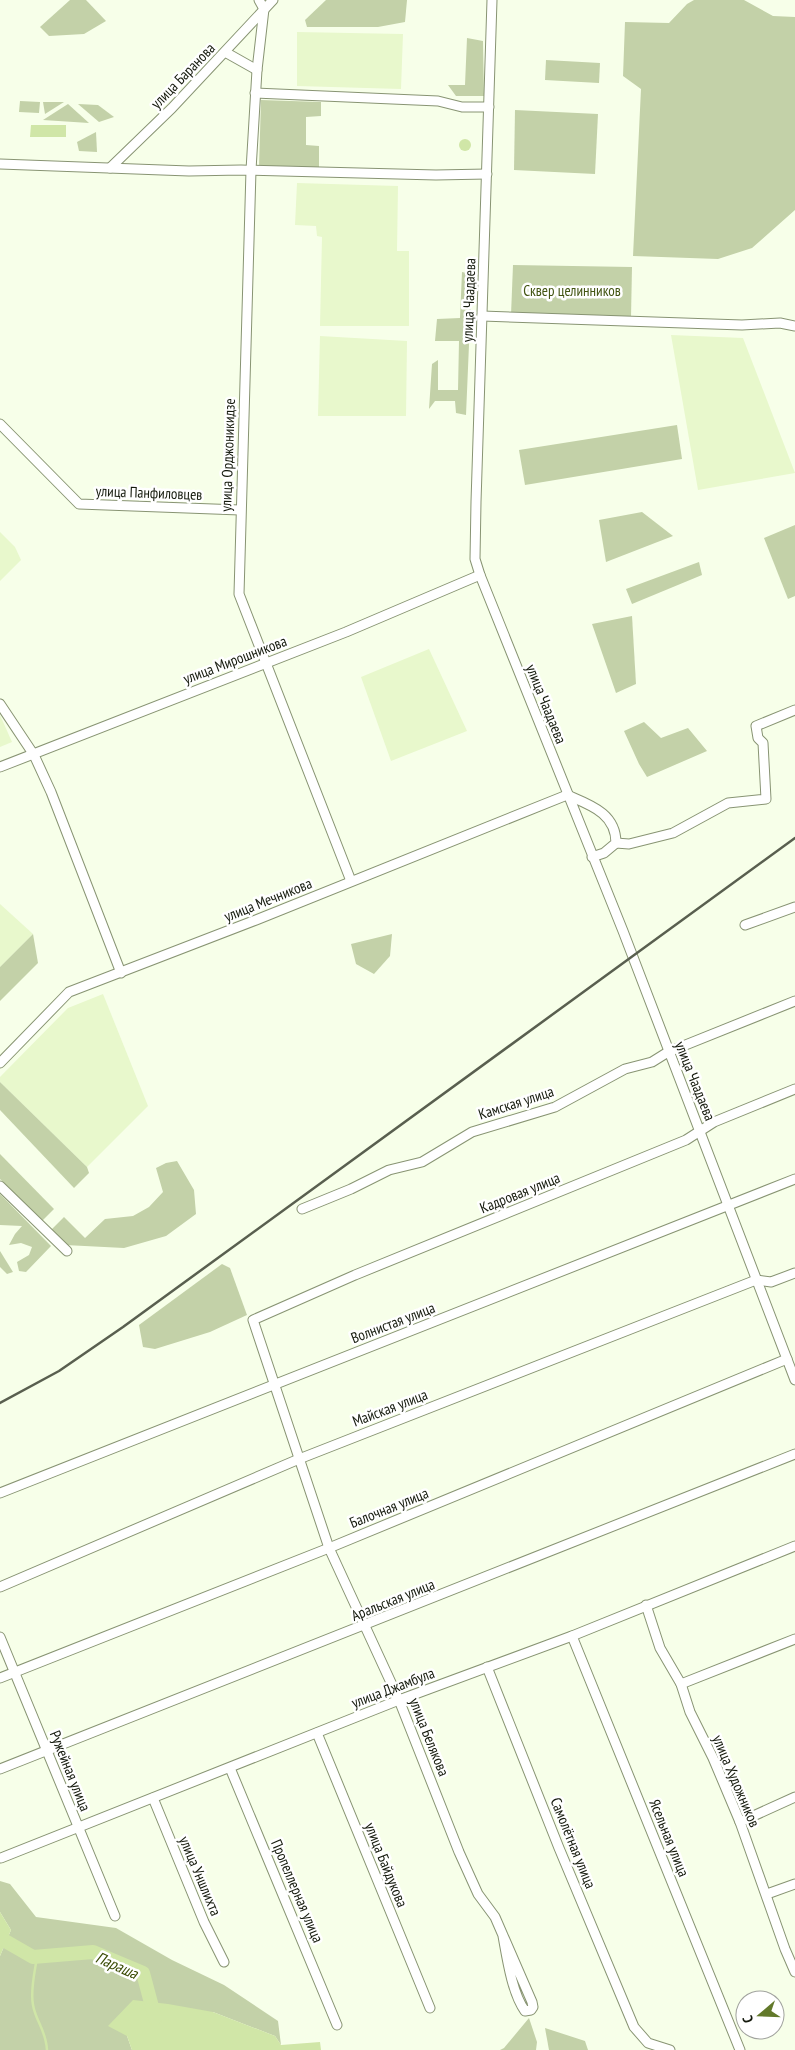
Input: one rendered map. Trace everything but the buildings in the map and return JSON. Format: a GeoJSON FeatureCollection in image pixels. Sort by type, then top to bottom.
{"type":"FeatureCollection","features":[{"type":"Feature","properties":{"kind":"street"},"geometry":{"type":"LineString","coordinates":[[259,0],[264,9]]}},
{"type":"Feature","properties":{"kind":"street","name":"улица Баранова"},"geometry":{"type":"LineString","coordinates":[[110,168],[172,108],[273,0]]}},
{"type":"Feature","properties":{"kind":"street","name":"улица Чаадаева"},"geometry":{"type":"LineString","coordinates":[[492,0],[475,559],[480,576],[700,1130],[795,1380]]}},
{"type":"Feature","properties":{"kind":"street","name":"улица Орджоникидзе"},"geometry":{"type":"LineString","coordinates":[[264,9],[257,70],[250,170],[239,594],[351,881]]}},
{"type":"Feature","properties":{"kind":"street"},"geometry":{"type":"LineString","coordinates":[[225,52],[257,70]]}},
{"type":"Feature","properties":{"kind":"street"},"geometry":{"type":"LineString","coordinates":[[255,93],[428,101],[462,107],[489,107]]}},
{"type":"Feature","properties":{"kind":"street"},"geometry":{"type":"LineString","coordinates":[[0,164],[189,171],[250,170],[442,175],[487,174]]}},
{"type":"Feature","properties":{"kind":"street"},"geometry":{"type":"LineString","coordinates":[[482,316],[742,324],[780,323],[795,326]]}},
{"type":"Feature","properties":{"kind":"street","name":"улица Панфиловцев"},"geometry":{"type":"LineString","coordinates":[[0,424],[79,504],[240,510]]}},
{"type":"Feature","properties":{"kind":"street","name":"улица Мирошникова"},"geometry":{"type":"LineString","coordinates":[[0,767],[404,609],[480,576]]}},
{"type":"Feature","properties":{"kind":"street"},"geometry":{"type":"LineString","coordinates":[[0,704],[34,754],[52,792],[121,973]]}},
{"type":"Feature","properties":{"kind":"street"},"geometry":{"type":"LineString","coordinates":[[592,857],[604,853],[616,843],[629,844],[673,834],[728,803],[766,799],[763,744],[758,738],[756,726],[795,710]]}},
{"type":"Feature","properties":{"kind":"street"},"geometry":{"type":"LineString","coordinates":[[567,795],[595,807],[605,814],[614,827],[616,843]]}},
{"type":"Feature","properties":{"kind":"street","name":"улица Мечникова"},"geometry":{"type":"LineString","coordinates":[[0,1063],[69,992],[567,795]]}},
{"type":"Feature","properties":{"kind":"street"},"geometry":{"type":"LineString","coordinates":[[745,926],[795,907]]}},
{"type":"Feature","properties":{"kind":"street","name":"Камская улица"},"geometry":{"type":"LineString","coordinates":[[302,1209],[351,1189],[389,1170],[422,1162],[472,1132],[555,1107],[625,1069],[652,1062],[668,1052],[795,1001]]}},
{"type":"Feature","properties":{"kind":"street","name":"Кадровая улица"},"geometry":{"type":"LineString","coordinates":[[253,1320],[355,1275],[686,1140],[714,1122],[795,1089]]}},
{"type":"Feature","properties":{"kind":"street","name":"Волнистая улица"},"geometry":{"type":"LineString","coordinates":[[0,1493],[795,1179]]}},
{"type":"Feature","properties":{"kind":"street"},"geometry":{"type":"LineString","coordinates":[[0,1186],[67,1251]]}},
{"type":"Feature","properties":{"kind":"street","name":"Майская улица"},"geometry":{"type":"LineString","coordinates":[[0,1587],[299,1459],[756,1280],[771,1282],[795,1273]]}},
{"type":"Feature","properties":{"kind":"street","name":"улица Белякова"},"geometry":{"type":"LineString","coordinates":[[253,1320],[276,1384],[329,1548],[399,1700],[459,1852],[478,1894],[495,1917],[532,2002],[533,2007],[531,2010],[525,2011],[517,1994],[503,1936]]}},
{"type":"Feature","properties":{"kind":"street","name":"Балочная улица"},"geometry":{"type":"LineString","coordinates":[[0,1678],[329,1548],[787,1359]]}},
{"type":"Feature","properties":{"kind":"street","name":"Аральская улица"},"geometry":{"type":"LineString","coordinates":[[0,1769],[795,1454]]}},
{"type":"Feature","properties":{"kind":"street","name":"улица Джамбула"},"geometry":{"type":"LineString","coordinates":[[1,1858],[399,1700],[572,1636],[795,1546]]}},
{"type":"Feature","properties":{"kind":"street","name":"улица Художников"},"geometry":{"type":"LineString","coordinates":[[646,1605],[660,1648],[681,1684],[690,1712],[713,1758],[740,1822],[795,1972]]}},
{"type":"Feature","properties":{"kind":"street","name":"Ясельная улица"},"geometry":{"type":"LineString","coordinates":[[572,1636],[740,2050]]}},
{"type":"Feature","properties":{"kind":"street","name":"Ружейная улица"},"geometry":{"type":"LineString","coordinates":[[0,1637],[116,1916]]}},
{"type":"Feature","properties":{"kind":"street"},"geometry":{"type":"LineString","coordinates":[[681,1684],[795,1639]]}},
{"type":"Feature","properties":{"kind":"street","name":"Самолётная улица"},"geometry":{"type":"LineString","coordinates":[[487,1667],[559,1848],[634,2027],[648,2043],[670,2050]]}},
{"type":"Feature","properties":{"kind":"street","name":"улица Байдукова"},"geometry":{"type":"LineString","coordinates":[[317,1733],[430,2008]]}},
{"type":"Feature","properties":{"kind":"street","name":"Пропеллерная улица"},"geometry":{"type":"LineString","coordinates":[[230,1768],[337,2025]]}},
{"type":"Feature","properties":{"kind":"street"},"geometry":{"type":"LineString","coordinates":[[740,1822],[795,1797]]}},
{"type":"Feature","properties":{"kind":"street","name":"улица Уншлихта"},"geometry":{"type":"LineString","coordinates":[[153,1798],[204,1922],[224,1962]]}},
{"type":"Feature","properties":{"kind":"street"},"geometry":{"type":"LineString","coordinates":[[767,1894],[795,1884]]}},
{"type":"Feature","properties":{"kind":"shaded area"},"geometry":{"type":"Polygon","coordinates":[[[297,32],[403,34],[401,89],[297,86],[297,32]]]}},
{"type":"Feature","properties":{"kind":"shaded area"},"geometry":{"type":"Polygon","coordinates":[[[31,125],[66,125],[66,137],[30,137],[31,125]]]}},
{"type":"Feature","properties":{"kind":"shaded area"},"geometry":{"type":"Polygon","coordinates":[[[467,139],[470,140],[470,150],[463,151],[460,150],[459,143],[460,140],[467,139]]]}},
{"type":"Feature","properties":{"kind":"shaded area"},"geometry":{"type":"Polygon","coordinates":[[[297,183],[398,186],[397,251],[409,251],[409,326],[320,326],[322,237],[317,236],[316,226],[295,225],[297,183]]]}},
{"type":"Feature","properties":{"kind":"shaded area"},"geometry":{"type":"Polygon","coordinates":[[[671,335],[743,338],[795,473],[698,490],[671,335]]]}},
{"type":"Feature","properties":{"kind":"shaded area"},"geometry":{"type":"Polygon","coordinates":[[[320,336],[407,341],[406,416],[318,416],[320,336]]]}},
{"type":"Feature","properties":{"kind":"shaded area"},"geometry":{"type":"Polygon","coordinates":[[[0,532],[15,547],[21,560],[0,581],[0,532]]]}},
{"type":"Feature","properties":{"kind":"shaded area"},"geometry":{"type":"Polygon","coordinates":[[[429,649],[467,731],[391,761],[361,677],[429,649]]]}},
{"type":"Feature","properties":{"kind":"shaded area"},"geometry":{"type":"Polygon","coordinates":[[[0,715],[12,742],[0,747],[0,715]]]}},
{"type":"Feature","properties":{"kind":"shaded area"},"geometry":{"type":"Polygon","coordinates":[[[0,904],[33,934],[0,967],[0,904]]]}},
{"type":"Feature","properties":{"kind":"shaded area"},"geometry":{"type":"Polygon","coordinates":[[[103,994],[148,1106],[87,1167],[0,1082],[0,1077],[68,1008],[103,994]]]}},
{"type":"Feature","properties":{"kind":"shaded area"},"geometry":{"type":"Polygon","coordinates":[[[0,1912],[11,1930],[0,1956],[0,1912]]]}},
{"type":"Feature","properties":{"kind":"shaded area"},"geometry":{"type":"Polygon","coordinates":[[[133,2000],[213,2012],[275,2036],[281,2045],[320,2042],[321,2050],[132,2050],[127,2036],[108,2026],[133,2000]]]}},
{"type":"Feature","properties":{"kind":"green space"},"geometry":{"type":"Polygon","coordinates":[[[70,0],[86,0],[106,21],[84,34],[49,36],[40,27],[70,0]]]}},
{"type":"Feature","properties":{"kind":"green space"},"geometry":{"type":"Polygon","coordinates":[[[326,0],[407,0],[405,22],[378,27],[307,27],[305,20],[326,0]]]}},
{"type":"Feature","properties":{"kind":"green space"},"geometry":{"type":"Polygon","coordinates":[[[694,0],[744,0],[773,16],[795,17],[795,210],[752,248],[718,259],[633,256],[641,89],[623,76],[625,22],[669,23],[687,4],[694,0]]]}},
{"type":"Feature","properties":{"kind":"green space"},"geometry":{"type":"Polygon","coordinates":[[[467,38],[483,41],[484,96],[456,96],[448,85],[465,85],[467,38]]]}},
{"type":"Feature","properties":{"kind":"green space"},"geometry":{"type":"Polygon","coordinates":[[[546,60],[600,63],[599,83],[545,80],[546,60]]]}},
{"type":"Feature","properties":{"kind":"green space"},"geometry":{"type":"Polygon","coordinates":[[[261,100],[321,102],[321,116],[306,117],[306,145],[319,146],[319,168],[259,167],[261,100]]]}},
{"type":"Feature","properties":{"kind":"green space"},"geometry":{"type":"Polygon","coordinates":[[[20,101],[40,102],[39,113],[19,112],[20,101]]]}},
{"type":"Feature","properties":{"kind":"green space"},"geometry":{"type":"Polygon","coordinates":[[[43,102],[64,102],[45,114],[43,102]]]}},
{"type":"Feature","properties":{"kind":"green space"},"geometry":{"type":"Polygon","coordinates":[[[68,104],[89,123],[43,120],[68,104]]]}},
{"type":"Feature","properties":{"kind":"green space"},"geometry":{"type":"Polygon","coordinates":[[[78,104],[98,105],[114,117],[99,122],[78,104]]]}},
{"type":"Feature","properties":{"kind":"green space"},"geometry":{"type":"Polygon","coordinates":[[[515,110],[598,114],[595,174],[514,170],[515,110]]]}},
{"type":"Feature","properties":{"kind":"green space"},"geometry":{"type":"Polygon","coordinates":[[[96,132],[97,152],[79,151],[77,142],[96,132]]]}},
{"type":"Feature","properties":{"kind":"green space","name":"Сквер целинников"},"geometry":{"type":"Polygon","coordinates":[[[513,265],[632,267],[631,317],[511,315],[513,265]]]}},
{"type":"Feature","properties":{"kind":"green space"},"geometry":{"type":"Polygon","coordinates":[[[462,272],[472,274],[466,415],[456,413],[455,401],[435,401],[429,409],[432,364],[438,360],[438,390],[458,390],[459,341],[435,341],[437,319],[460,318],[462,272]]]}},
{"type":"Feature","properties":{"kind":"green space"},"geometry":{"type":"Polygon","coordinates":[[[677,425],[682,459],[525,485],[519,450],[677,425]]]}},
{"type":"Feature","properties":{"kind":"green space"},"geometry":{"type":"Polygon","coordinates":[[[642,512],[673,536],[606,562],[599,520],[642,512]]]}},
{"type":"Feature","properties":{"kind":"green space"},"geometry":{"type":"Polygon","coordinates":[[[795,525],[795,596],[788,599],[764,538],[795,525]]]}},
{"type":"Feature","properties":{"kind":"green space"},"geometry":{"type":"Polygon","coordinates":[[[699,562],[702,575],[632,604],[626,589],[699,562]]]}},
{"type":"Feature","properties":{"kind":"green space"},"geometry":{"type":"Polygon","coordinates":[[[632,616],[636,684],[616,693],[592,624],[632,616]]]}},
{"type":"Feature","properties":{"kind":"green space"},"geometry":{"type":"Polygon","coordinates":[[[644,722],[661,738],[688,728],[707,751],[647,777],[624,731],[644,722]]]}},
{"type":"Feature","properties":{"kind":"green space"},"geometry":{"type":"Polygon","coordinates":[[[33,934],[38,963],[0,1001],[0,967],[33,934]]]}},
{"type":"Feature","properties":{"kind":"green space"},"geometry":{"type":"Polygon","coordinates":[[[392,934],[390,956],[374,974],[356,964],[351,944],[392,934]]]}},
{"type":"Feature","properties":{"kind":"green space"},"geometry":{"type":"Polygon","coordinates":[[[0,1082],[87,1167],[89,1173],[74,1188],[0,1110],[0,1082]]]}},
{"type":"Feature","properties":{"kind":"green space"},"geometry":{"type":"Polygon","coordinates":[[[0,1154],[54,1209],[42,1221],[0,1179],[0,1154]]]}},
{"type":"Feature","properties":{"kind":"green space"},"geometry":{"type":"Polygon","coordinates":[[[177,1161],[194,1190],[196,1214],[166,1236],[124,1248],[65,1245],[51,1230],[64,1217],[85,1238],[105,1219],[133,1216],[149,1207],[163,1192],[156,1168],[166,1163],[177,1161]]]}},
{"type":"Feature","properties":{"kind":"green space"},"geometry":{"type":"Polygon","coordinates":[[[0,1194],[51,1246],[26,1272],[19,1271],[17,1262],[29,1255],[32,1247],[21,1243],[9,1245],[22,1226],[0,1225],[0,1194]]]}},
{"type":"Feature","properties":{"kind":"green space"},"geometry":{"type":"Polygon","coordinates":[[[0,1251],[13,1272],[7,1274],[0,1267],[0,1251]]]}},
{"type":"Feature","properties":{"kind":"green space"},"geometry":{"type":"Polygon","coordinates":[[[222,1264],[230,1268],[247,1315],[210,1332],[155,1349],[143,1347],[139,1325],[222,1264]]]}},
{"type":"Feature","properties":{"kind":"green space"},"geometry":{"type":"Polygon","coordinates":[[[0,1881],[10,1884],[36,1917],[116,1928],[172,1960],[224,1985],[278,2021],[281,2045],[275,2036],[213,2012],[127,2036],[132,2050],[0,2050],[0,1956],[11,1930],[0,1912],[0,1881]]]}},
{"type":"Feature","properties":{"kind":"green space"},"geometry":{"type":"Polygon","coordinates":[[[529,2018],[537,2042],[536,2050],[500,2050],[504,2048],[529,2018]]]}},
{"type":"Feature","properties":{"kind":"green space"},"geometry":{"type":"Polygon","coordinates":[[[545,2028],[585,2041],[588,2050],[549,2050],[545,2028]]]}},
{"type":"Feature","properties":{"kind":"waterway","name":"Параша"},"geometry":{"type":"LineString","coordinates":[[0,1938],[33,1957],[93,1952],[143,1973],[155,2018]]}},
{"type":"Feature","properties":{"kind":"waterway"},"geometry":{"type":"LineString","coordinates":[[37,1957],[32,1999],[34,2011],[45,2037],[47,2050]]}},
{"type":"Feature","properties":{"kind":"railway"},"geometry":{"type":"LineString","coordinates":[[0,1403],[59,1371],[123,1327],[795,838]]}}]}
